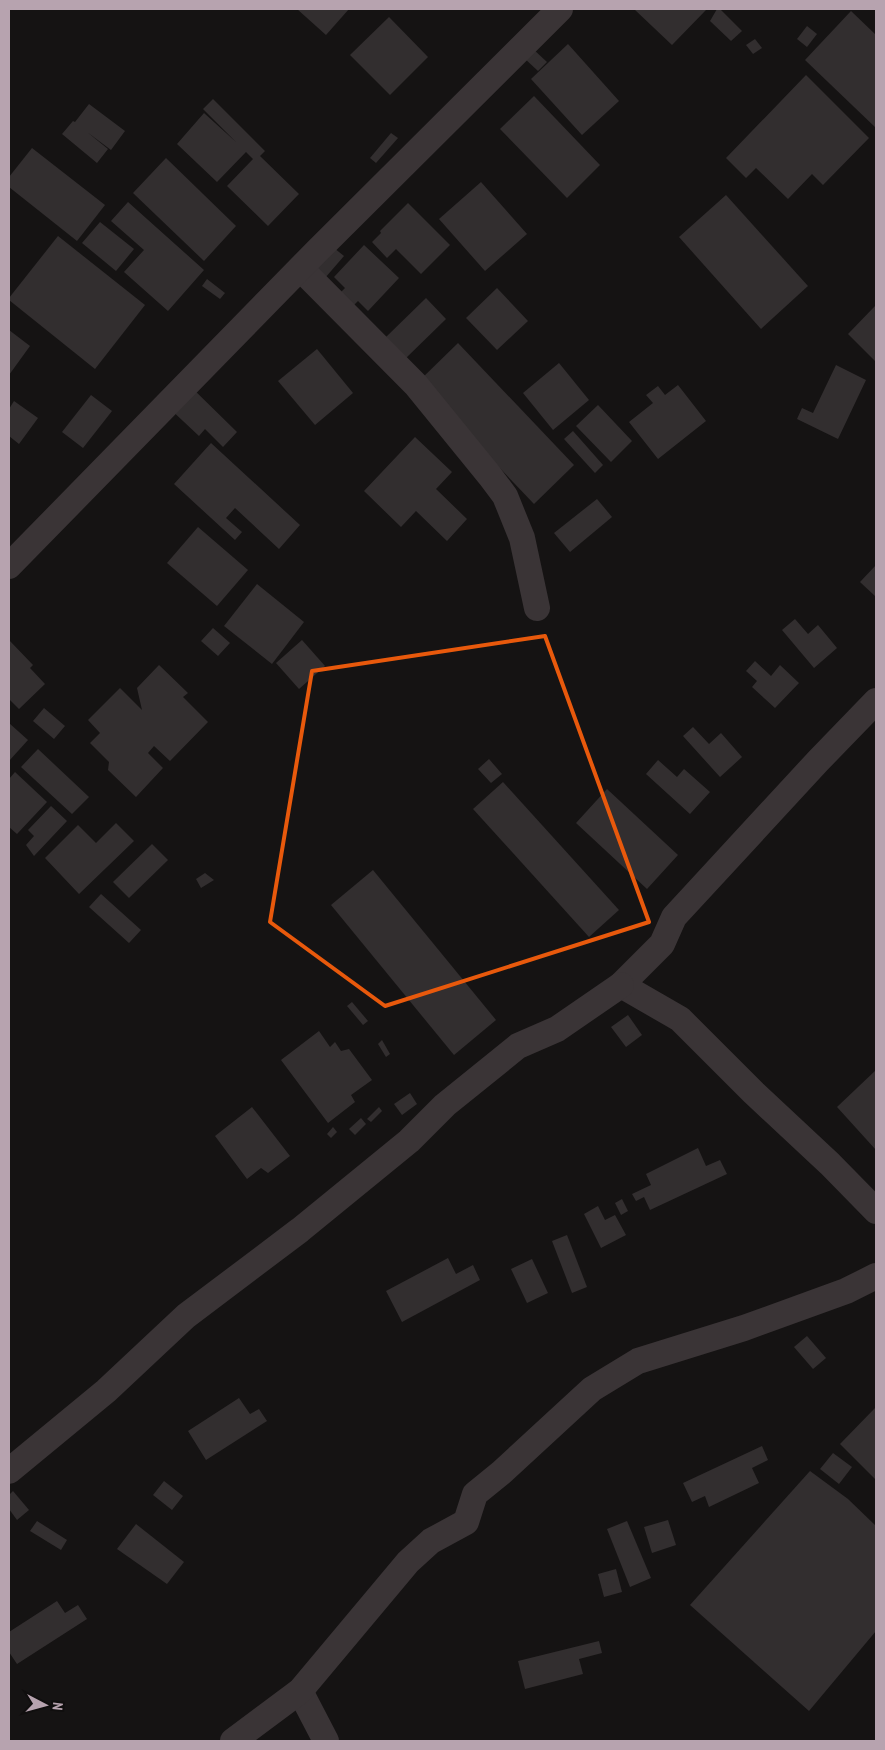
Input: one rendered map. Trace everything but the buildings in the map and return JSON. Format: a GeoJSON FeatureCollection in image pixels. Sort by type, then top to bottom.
{"type":"FeatureCollection","features":[{"type":"Feature","properties":{"kind":"street"},"geometry":{"type":"LineString","coordinates":[[9,566],[300,269],[560,9]]}},
{"type":"Feature","properties":{"kind":"street"},"geometry":{"type":"LineString","coordinates":[[300,269],[416,385],[504,496],[522,538],[537,608]]}},
{"type":"Feature","properties":{"kind":"street"},"geometry":{"type":"LineString","coordinates":[[9,1470],[106,1391],[186,1316],[300,1230],[409,1141],[445,1104],[518,1046],[557,1029],[621,985],[662,944],[674,917],[691,898],[818,761],[876,702]]}},
{"type":"Feature","properties":{"kind":"street"},"geometry":{"type":"LineString","coordinates":[[621,985],[680,1019],[876,1211]]}},
{"type":"Feature","properties":{"kind":"street"},"geometry":{"type":"LineString","coordinates":[[233,1741],[300,1691],[408,1562],[431,1541],[466,1522],[475,1494],[502,1472],[592,1389],[638,1361],[744,1328],[837,1295],[876,1276]]}},
{"type":"Feature","properties":{"kind":"street"},"geometry":{"type":"LineString","coordinates":[[300,1691],[326,1741]]}},
{"type":"Feature","properties":{"kind":"highlighted area"},"geometry":{"type":"Polygon","coordinates":[[[545,636],[649,922],[385,1006],[270,922],[312,671],[545,636]]]}}]}
